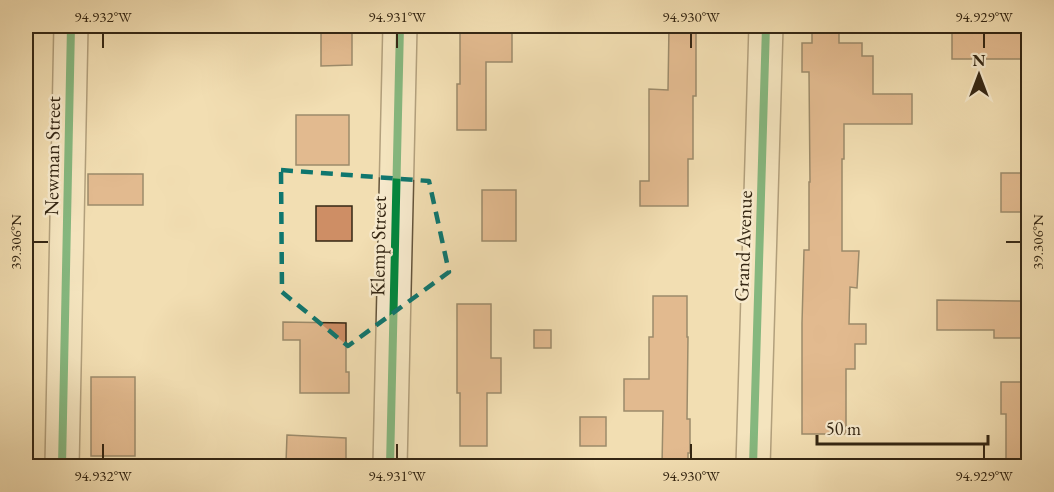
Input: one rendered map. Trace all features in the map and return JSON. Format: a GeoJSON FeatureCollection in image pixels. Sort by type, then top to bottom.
{"type":"FeatureCollection","features":[{"type":"Feature","properties":{"kind":"street","name":"Newman Street"},"geometry":{"type":"LineString","coordinates":[[62,466],[71,26]]}},
{"type":"Feature","properties":{"kind":"street","name":"Klemp Street"},"geometry":{"type":"LineString","coordinates":[[390,466],[400,26]]}},
{"type":"Feature","properties":{"kind":"street","name":"Grand Avenue"},"geometry":{"type":"LineString","coordinates":[[753,466],[766,26]]}},
{"type":"Feature","properties":{"kind":"highlighted area"},"geometry":{"type":"Polygon","coordinates":[[[281,170],[429,181],[449,272],[348,346],[282,292],[281,170]]]}},
{"type":"Feature","properties":{"kind":"building"},"geometry":{"type":"Polygon","coordinates":[[[669,26],[696,26],[696,96],[693,96],[693,159],[688,159],[688,206],[640,206],[640,181],[649,181],[649,89],[668,90],[669,26]]]}},
{"type":"Feature","properties":{"kind":"building"},"geometry":{"type":"Polygon","coordinates":[[[812,26],[839,26],[839,43],[862,43],[862,56],[873,56],[873,94],[912,94],[912,124],[844,124],[842,251],[859,251],[857,288],[850,287],[849,324],[866,324],[866,344],[855,344],[855,369],[846,369],[846,434],[802,434],[804,250],[809,250],[810,182],[809,72],[802,72],[802,43],[812,43],[812,26]]]}},
{"type":"Feature","properties":{"kind":"building"},"geometry":{"type":"Polygon","coordinates":[[[952,26],[1029,26],[1029,59],[952,59],[952,26]]]}},
{"type":"Feature","properties":{"kind":"building"},"geometry":{"type":"Polygon","coordinates":[[[460,27],[512,27],[512,62],[486,62],[486,130],[457,130],[460,27]]]}},
{"type":"Feature","properties":{"kind":"building"},"geometry":{"type":"Polygon","coordinates":[[[352,28],[352,65],[321,66],[321,29],[352,28]]]}},
{"type":"Feature","properties":{"kind":"building"},"geometry":{"type":"Polygon","coordinates":[[[296,115],[349,115],[349,165],[296,165],[296,115]]]}},
{"type":"Feature","properties":{"kind":"building"},"geometry":{"type":"Polygon","coordinates":[[[1001,173],[1029,173],[1029,212],[1001,212],[1001,173]]]}},
{"type":"Feature","properties":{"kind":"building"},"geometry":{"type":"Polygon","coordinates":[[[88,174],[143,174],[143,205],[88,205],[88,174]]]}},
{"type":"Feature","properties":{"kind":"building"},"geometry":{"type":"Polygon","coordinates":[[[482,190],[516,190],[516,241],[482,241],[482,190]]]}},
{"type":"Feature","properties":{"kind":"building"},"geometry":{"type":"Polygon","coordinates":[[[316,206],[352,206],[352,241],[316,241],[316,206]]]}},
{"type":"Feature","properties":{"kind":"building"},"geometry":{"type":"Polygon","coordinates":[[[653,296],[687,296],[687,419],[690,419],[688,466],[662,466],[663,411],[624,411],[624,379],[649,379],[649,337],[653,337],[653,296]]]}},
{"type":"Feature","properties":{"kind":"building"},"geometry":{"type":"Polygon","coordinates":[[[937,300],[1023,301],[1023,338],[994,338],[994,330],[937,330],[937,300]]]}},
{"type":"Feature","properties":{"kind":"building"},"geometry":{"type":"Polygon","coordinates":[[[457,304],[491,304],[491,358],[501,358],[501,393],[487,393],[487,446],[460,446],[460,393],[457,393],[457,304]]]}},
{"type":"Feature","properties":{"kind":"building"},"geometry":{"type":"Polygon","coordinates":[[[283,322],[346,323],[346,372],[349,372],[349,393],[300,393],[300,340],[283,340],[283,322]]]}},
{"type":"Feature","properties":{"kind":"building"},"geometry":{"type":"Polygon","coordinates":[[[534,330],[551,330],[551,348],[534,348],[534,330]]]}},
{"type":"Feature","properties":{"kind":"building"},"geometry":{"type":"Polygon","coordinates":[[[91,377],[135,377],[135,456],[91,456],[91,377]]]}},
{"type":"Feature","properties":{"kind":"building"},"geometry":{"type":"Polygon","coordinates":[[[1001,382],[1029,382],[1029,460],[1006,460],[1006,414],[1001,414],[1001,382]]]}},
{"type":"Feature","properties":{"kind":"building"},"geometry":{"type":"Polygon","coordinates":[[[580,417],[606,417],[606,446],[580,446],[580,417]]]}},
{"type":"Feature","properties":{"kind":"building"},"geometry":{"type":"Polygon","coordinates":[[[287,435],[346,438],[346,463],[286,463],[287,435]]]}},
{"type":"Feature","properties":{"kind":"cycle path"},"geometry":{"type":"LineString","coordinates":[[62,466],[71,26]]}},
{"type":"Feature","properties":{"kind":"cycle path"},"geometry":{"type":"LineString","coordinates":[[390,466],[400,26]]}},
{"type":"Feature","properties":{"kind":"cycle path"},"geometry":{"type":"LineString","coordinates":[[753,466],[766,26]]}}]}
